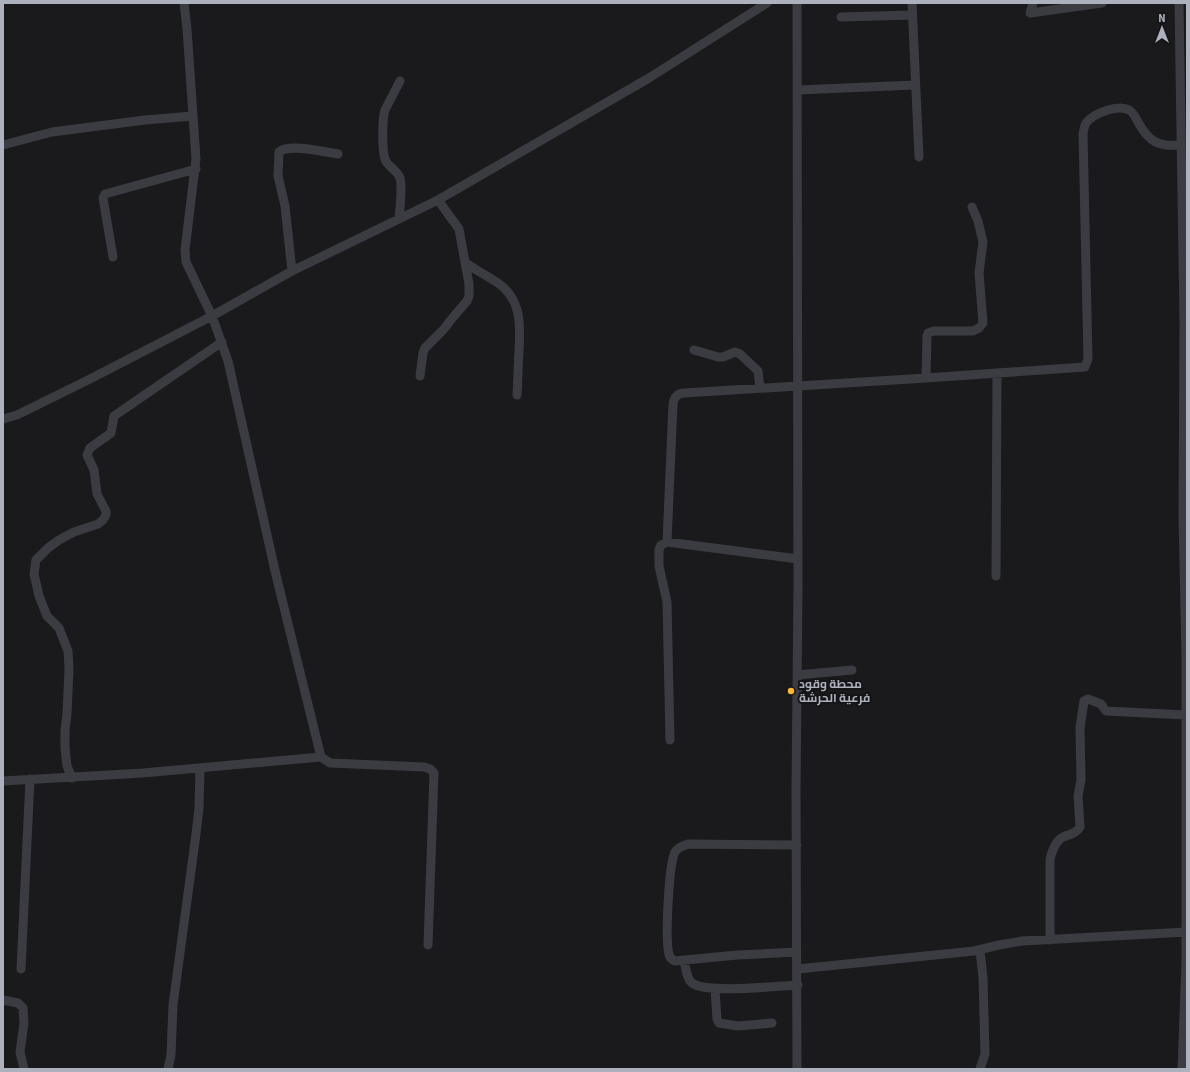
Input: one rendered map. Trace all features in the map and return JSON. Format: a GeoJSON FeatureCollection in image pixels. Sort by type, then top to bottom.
{"type":"FeatureCollection","features":[{"type":"Feature","properties":{"kind":"street"},"geometry":{"type":"LineString","coordinates":[[184,3],[188,29],[196,169],[185,256],[186,262],[212,316],[228,361],[276,575],[321,757]]}},
{"type":"Feature","properties":{"kind":"street"},"geometry":{"type":"LineString","coordinates":[[3,418],[17,415],[90,380],[212,316],[292,271],[438,200],[649,78],[767,3]]}},
{"type":"Feature","properties":{"kind":"street"},"geometry":{"type":"LineString","coordinates":[[797,3],[797,1069]]}},
{"type":"Feature","properties":{"kind":"street"},"geometry":{"type":"LineString","coordinates":[[912,3],[919,157]]}},
{"type":"Feature","properties":{"kind":"street"},"geometry":{"type":"LineString","coordinates":[[1033,3],[1030,13],[1102,3]]}},
{"type":"Feature","properties":{"kind":"street"},"geometry":{"type":"LineString","coordinates":[[1179,3],[1183,16],[1181,145],[1185,432],[1183,516],[1186,656],[1187,962],[1182,1069]]}},
{"type":"Feature","properties":{"kind":"street"},"geometry":{"type":"LineString","coordinates":[[841,17],[912,15]]}},
{"type":"Feature","properties":{"kind":"street"},"geometry":{"type":"LineString","coordinates":[[399,218],[400,179],[385,159],[383,115],[400,81]]}},
{"type":"Feature","properties":{"kind":"street"},"geometry":{"type":"LineString","coordinates":[[798,90],[916,85]]}},
{"type":"Feature","properties":{"kind":"street"},"geometry":{"type":"LineString","coordinates":[[667,542],[673,404],[675,398],[681,393],[1082,368],[1087,364],[1083,150],[1083,134],[1086,123],[1107,110],[1120,108],[1129,110],[1149,138],[1158,144],[1181,145]]}},
{"type":"Feature","properties":{"kind":"street"},"geometry":{"type":"LineString","coordinates":[[3,145],[52,132],[145,120],[193,116]]}},
{"type":"Feature","properties":{"kind":"street"},"geometry":{"type":"LineString","coordinates":[[292,271],[284,206],[278,176],[279,152],[284,149],[295,148],[338,154]]}},
{"type":"Feature","properties":{"kind":"street"},"geometry":{"type":"LineString","coordinates":[[113,257],[103,198],[104,194],[196,169]]}},
{"type":"Feature","properties":{"kind":"street"},"geometry":{"type":"LineString","coordinates":[[420,376],[425,348],[443,330],[468,298],[470,293],[459,229],[438,200]]}},
{"type":"Feature","properties":{"kind":"street"},"geometry":{"type":"LineString","coordinates":[[926,378],[928,333],[934,331],[973,331],[979,328],[983,323],[979,273],[983,242],[980,228],[972,207]]}},
{"type":"Feature","properties":{"kind":"street"},"geometry":{"type":"LineString","coordinates":[[465,262],[504,288],[511,296],[516,306],[520,324],[517,395]]}},
{"type":"Feature","properties":{"kind":"street"},"geometry":{"type":"LineString","coordinates":[[72,778],[67,766],[65,748],[69,669],[68,651],[59,628],[47,616],[39,596],[34,574],[36,560],[59,540],[74,532],[98,524],[106,515],[106,511],[97,494],[94,470],[87,455],[90,448],[111,433],[114,416],[222,342]]}},
{"type":"Feature","properties":{"kind":"street"},"geometry":{"type":"LineString","coordinates":[[694,350],[718,357],[735,352],[740,354],[758,371],[760,388]]}},
{"type":"Feature","properties":{"kind":"street"},"geometry":{"type":"LineString","coordinates":[[996,576],[997,374]]}},
{"type":"Feature","properties":{"kind":"street"},"geometry":{"type":"LineString","coordinates":[[670,740],[666,602],[660,573],[660,546],[667,542],[798,559]]}},
{"type":"Feature","properties":{"kind":"street"},"geometry":{"type":"LineString","coordinates":[[797,675],[852,670]]}},
{"type":"Feature","properties":{"kind":"street"},"geometry":{"type":"LineString","coordinates":[[1050,940],[1049,900],[1051,854],[1059,840],[1077,832],[1080,827],[1078,796],[1081,780],[1080,728],[1084,701],[1088,699],[1101,704],[1106,711],[1186,715]]}},
{"type":"Feature","properties":{"kind":"street"},"geometry":{"type":"LineString","coordinates":[[3,781],[72,778],[200,769],[321,757],[330,763],[424,767],[430,769],[434,773],[428,945]]}},
{"type":"Feature","properties":{"kind":"street"},"geometry":{"type":"LineString","coordinates":[[168,1069],[171,1055],[173,1005],[198,814],[200,769]]}},
{"type":"Feature","properties":{"kind":"street"},"geometry":{"type":"LineString","coordinates":[[21,968],[30,779]]}},
{"type":"Feature","properties":{"kind":"street"},"geometry":{"type":"LineString","coordinates":[[796,845],[688,844],[682,846],[676,851],[674,857],[669,889],[668,942],[671,958],[675,961],[797,952]]}},
{"type":"Feature","properties":{"kind":"street"},"geometry":{"type":"LineString","coordinates":[[798,969],[980,950],[999,944],[1022,941],[1186,932]]}},
{"type":"Feature","properties":{"kind":"street"},"geometry":{"type":"LineString","coordinates":[[980,950],[983,978],[985,1054],[980,1069]]}},
{"type":"Feature","properties":{"kind":"street"},"geometry":{"type":"LineString","coordinates":[[684,960],[687,975],[691,982],[699,987],[715,989],[798,985]]}},
{"type":"Feature","properties":{"kind":"street"},"geometry":{"type":"LineString","coordinates":[[715,989],[717,1019],[719,1023],[738,1026],[772,1024]]}},
{"type":"Feature","properties":{"kind":"street"},"geometry":{"type":"LineString","coordinates":[[3,1000],[18,1003],[24,1008],[24,1023],[20,1052],[24,1069]]}},
{"type":"Feature","properties":{"kind":"place","name":"محطة وقود فرعية الحرشة"},"geometry":{"type":"Point","coordinates":[791,691]}}]}
